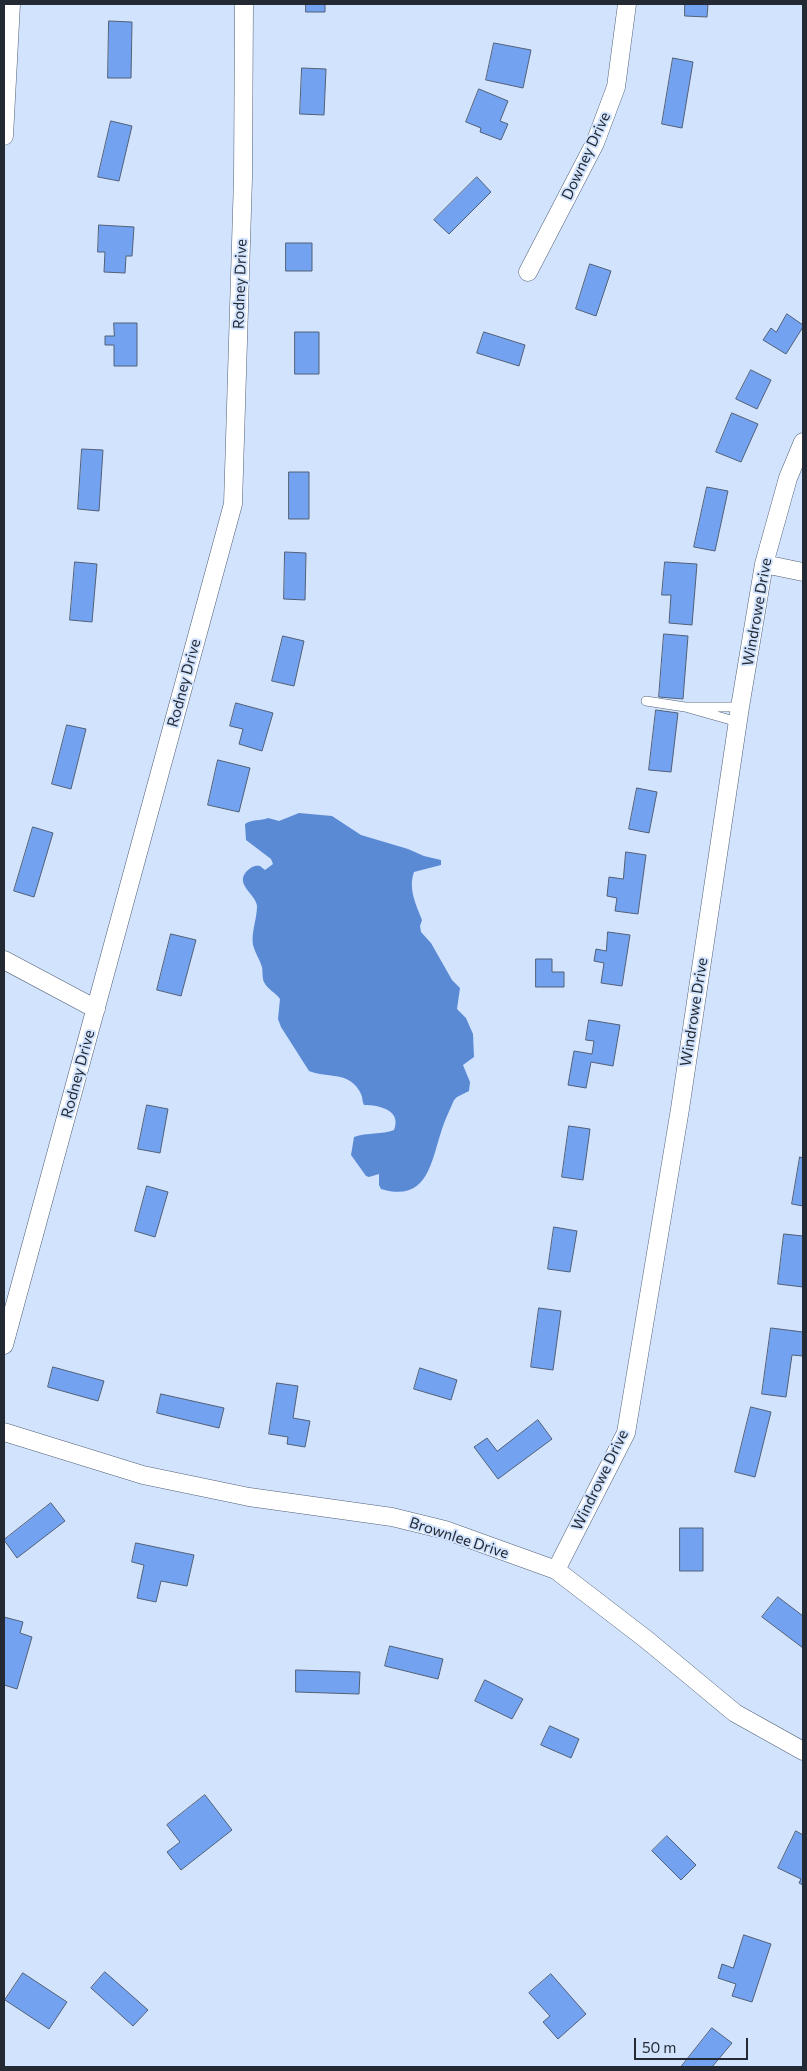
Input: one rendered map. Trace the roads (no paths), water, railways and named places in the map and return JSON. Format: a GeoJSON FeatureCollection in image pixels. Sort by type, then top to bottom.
{"type":"FeatureCollection","features":[{"type":"Feature","properties":{"kind":"street"},"geometry":{"type":"LineString","coordinates":[[4,136],[10,4]]}},
{"type":"Feature","properties":{"kind":"street","name":"Rodney Drive"},"geometry":{"type":"LineString","coordinates":[[4,1344],[232,504],[243,178],[244,4]]}},
{"type":"Feature","properties":{"kind":"street","name":"Downey Drive"},"geometry":{"type":"LineString","coordinates":[[528,272],[595,142],[616,87],[627,4]]}},
{"type":"Feature","properties":{"kind":"street","name":"Windrowe Drive"},"geometry":{"type":"LineString","coordinates":[[556,1570],[626,1433],[682,1095],[739,714],[764,564],[788,478],[803,442]]}},
{"type":"Feature","properties":{"kind":"street"},"geometry":{"type":"LineString","coordinates":[[764,564],[803,572]]}},
{"type":"Feature","properties":{"kind":"street"},"geometry":{"type":"LineString","coordinates":[[4,960],[96,1009]]}},
{"type":"Feature","properties":{"kind":"street","name":"Brownlee Drive"},"geometry":{"type":"LineString","coordinates":[[4,1432],[143,1475],[249,1497],[392,1517],[445,1530],[556,1570],[647,1640],[736,1713],[803,1751]]}},
{"type":"Feature","properties":{"kind":"lane"},"geometry":{"type":"LineString","coordinates":[[646,701],[739,714]]}},
{"type":"Feature","properties":{"kind":"lane"},"geometry":{"type":"LineString","coordinates":[[685,706],[739,714]]}},
{"type":"Feature","properties":{"kind":"water"},"geometry":{"type":"Polygon","coordinates":[[[299,813],[332,816],[361,835],[441,860],[441,865],[414,872],[412,890],[422,920],[421,932],[431,943],[452,980],[460,988],[457,1009],[466,1018],[473,1034],[474,1057],[463,1065],[470,1082],[469,1091],[454,1100],[425,1177],[418,1185],[409,1190],[397,1192],[381,1189],[379,1174],[366,1176],[351,1155],[354,1137],[394,1130],[395,1118],[388,1110],[364,1105],[361,1094],[351,1081],[338,1076],[309,1071],[281,1027],[278,1019],[280,999],[264,982],[262,967],[253,945],[257,906],[244,885],[243,877],[252,867],[260,866],[265,870],[273,864],[271,859],[246,840],[245,824],[250,821],[268,818],[279,821],[299,813]]]}}]}
